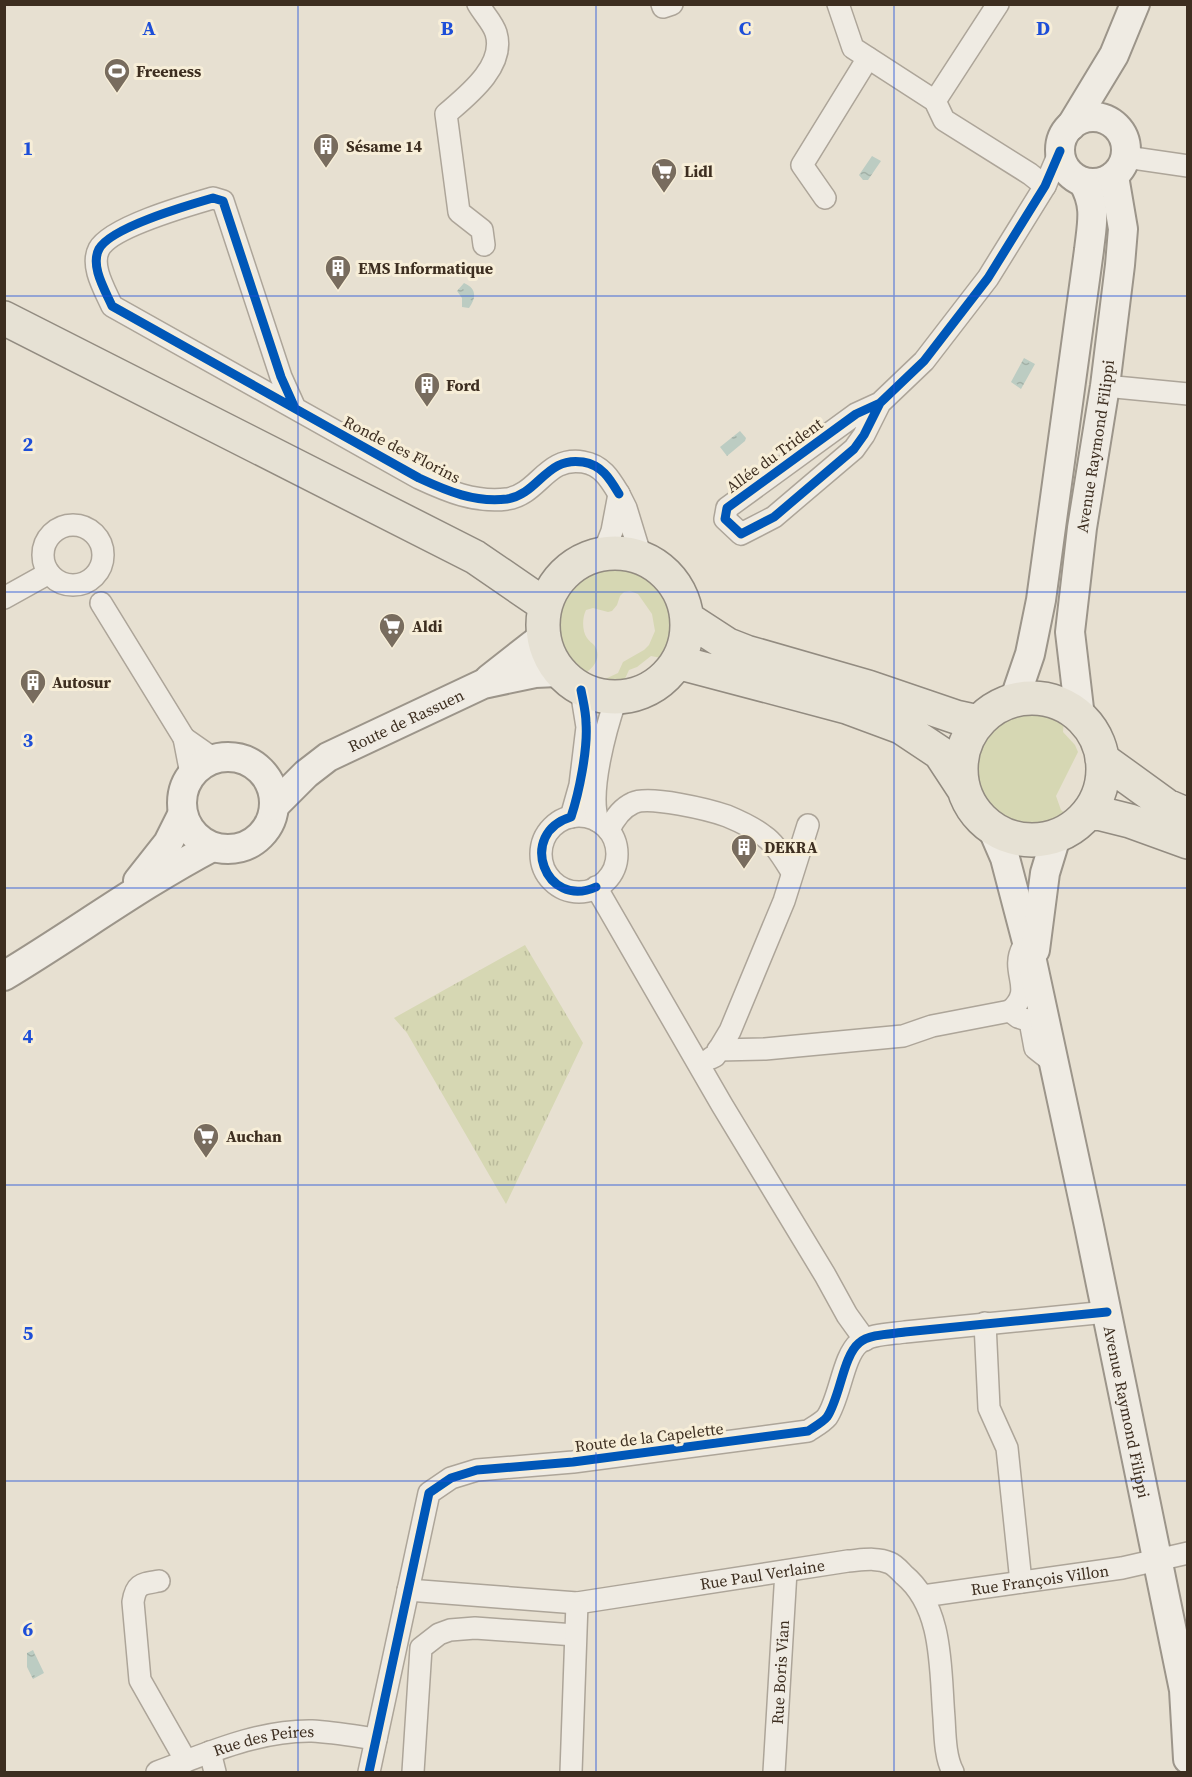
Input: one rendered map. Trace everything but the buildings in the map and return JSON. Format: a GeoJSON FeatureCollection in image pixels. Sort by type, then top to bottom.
{"type":"FeatureCollection","features":[{"type":"Feature","properties":{"kind":"main road"},"geometry":{"type":"LineString","coordinates":[[1114,55],[1111,106],[1115,125],[1126,145],[1120,166],[1105,182],[1094,184],[1079,180],[1067,171],[1062,162],[1065,138],[1114,55],[1135,4]]}},
{"type":"Feature","properties":{"kind":"main road"},"geometry":{"type":"LineString","coordinates":[[1065,138],[1079,120],[1098,117],[1115,125]]}},
{"type":"Feature","properties":{"kind":"main road","name":"Avenue Raymond Filippi"},"geometry":{"type":"LineString","coordinates":[[1080,717],[1070,632],[1082,528],[1105,386],[1123,229],[1120,166]]}},
{"type":"Feature","properties":{"kind":"main road","name":"Avenue Raymond Filippi"},"geometry":{"type":"LineString","coordinates":[[1014,700],[1030,654],[1041,600],[1089,250],[1093,213],[1091,196],[1079,180]]}},
{"type":"Feature","properties":{"kind":"main road"},"geometry":{"type":"LineString","coordinates":[[4,318],[475,557],[537,574],[564,572],[585,560],[603,554],[641,556],[658,568],[674,585],[688,619],[685,642],[677,662],[665,675],[645,688],[630,696],[616,699],[600,697],[569,681],[547,650],[544,621],[564,572]]}},
{"type":"Feature","properties":{"kind":"main road"},"geometry":{"type":"LineString","coordinates":[[475,557],[544,621]]}},
{"type":"Feature","properties":{"kind":"main road"},"geometry":{"type":"LineString","coordinates":[[688,619],[728,645],[746,652],[868,687],[956,717],[979,722]]}},
{"type":"Feature","properties":{"kind":"main road","name":"Route de Rassuen"},"geometry":{"type":"LineString","coordinates":[[483,684],[544,621]]}},
{"type":"Feature","properties":{"kind":"main road"},"geometry":{"type":"LineString","coordinates":[[677,662],[847,707],[902,727],[940,753],[963,788],[973,810],[992,828],[1009,837],[1022,840],[1056,837],[1078,824],[1090,812],[1101,788],[1102,759],[1096,739],[1080,717],[1052,701],[1031,698],[1014,700],[998,707],[979,722],[967,741],[961,758],[963,788]]}},
{"type":"Feature","properties":{"kind":"main road","name":"Route de Rassuen"},"geometry":{"type":"LineString","coordinates":[[274,806],[306,774],[328,757],[483,684],[535,673],[569,681]]}},
{"type":"Feature","properties":{"kind":"main road"},"geometry":{"type":"LineString","coordinates":[[119,903],[168,843],[182,815],[182,793],[202,767],[234,757],[245,760],[256,766],[269,783],[274,798],[268,827],[255,841],[236,849],[224,850],[212,847],[193,834],[182,815]]}},
{"type":"Feature","properties":{"kind":"main road","name":"Route de Rassuen"},"geometry":{"type":"LineString","coordinates":[[256,766],[269,767],[328,757]]}},
{"type":"Feature","properties":{"kind":"main road"},"geometry":{"type":"LineString","coordinates":[[1102,759],[1167,806],[1188,815]]}},
{"type":"Feature","properties":{"kind":"main road"},"geometry":{"type":"LineString","coordinates":[[1090,812],[1130,821],[1188,842]]}},
{"type":"Feature","properties":{"kind":"main road","name":"Avenue Raymond Filippi"},"geometry":{"type":"LineString","coordinates":[[992,828],[1005,858],[1030,951],[1107,1312],[1184,1690],[1188,1760],[1185,1773]]}},
{"type":"Feature","properties":{"kind":"main road","name":"Avenue Raymond Filippi"},"geometry":{"type":"LineString","coordinates":[[1030,951],[1038,933],[1045,873],[1056,837]]}},
{"type":"Feature","properties":{"kind":"main road"},"geometry":{"type":"LineString","coordinates":[[4,976],[58,944],[168,870],[212,847]]}},
{"type":"Feature","properties":{"kind":"street"},"geometry":{"type":"LineString","coordinates":[[478,4],[496,34],[496,55],[480,85],[446,114],[459,212],[482,230],[484,245]]}},
{"type":"Feature","properties":{"kind":"street"},"geometry":{"type":"LineString","coordinates":[[662,4],[663,7],[672,4]]}},
{"type":"Feature","properties":{"kind":"street"},"geometry":{"type":"LineString","coordinates":[[838,4],[853,48],[934,101],[944,120],[1030,174],[1045,186],[1057,180],[1079,180]]}},
{"type":"Feature","properties":{"kind":"street"},"geometry":{"type":"LineString","coordinates":[[934,101],[999,4]]}},
{"type":"Feature","properties":{"kind":"street"},"geometry":{"type":"LineString","coordinates":[[825,198],[802,165],[868,58]]}},
{"type":"Feature","properties":{"kind":"street","name":"Allée du Trident"},"geometry":{"type":"LineString","coordinates":[[880,403],[864,435],[854,449],[774,517],[741,534],[725,519],[727,508],[856,414],[880,403],[924,361],[988,278],[1045,186],[1065,138]]}},
{"type":"Feature","properties":{"kind":"street"},"geometry":{"type":"LineString","coordinates":[[1120,166],[1188,166]]}},
{"type":"Feature","properties":{"kind":"street","name":"Ronde des Florins"},"geometry":{"type":"LineString","coordinates":[[294,406],[281,376],[223,201],[213,198],[140,222],[112,235],[99,248],[97,259],[99,279],[112,306],[419,478],[455,495],[491,499],[509,498],[522,494],[559,464],[571,460],[586,462],[600,468],[611,479],[626,508],[641,556]]}},
{"type":"Feature","properties":{"kind":"street"},"geometry":{"type":"LineString","coordinates":[[1105,386],[1188,394]]}},
{"type":"Feature","properties":{"kind":"street"},"geometry":{"type":"LineString","coordinates":[[603,554],[612,531],[619,494]]}},
{"type":"Feature","properties":{"kind":"street"},"geometry":{"type":"LineString","coordinates":[[74,525],[90,531],[99,540],[102,556],[88,579],[60,582],[49,573],[44,560],[46,543],[57,530],[74,525]]}},
{"type":"Feature","properties":{"kind":"street"},"geometry":{"type":"LineString","coordinates":[[4,598],[49,573]]}},
{"type":"Feature","properties":{"kind":"street"},"geometry":{"type":"LineString","coordinates":[[88,579],[202,767]]}},
{"type":"Feature","properties":{"kind":"street"},"geometry":{"type":"LineString","coordinates":[[569,681],[587,727],[580,785],[571,817]]}},
{"type":"Feature","properties":{"kind":"street"},"geometry":{"type":"LineString","coordinates":[[603,825],[586,816],[571,817],[555,825],[544,839],[541,856],[549,877],[563,888],[580,891],[596,887],[607,880],[613,871],[617,860],[616,843],[594,810],[607,726],[616,699]]}},
{"type":"Feature","properties":{"kind":"street"},"geometry":{"type":"LineString","coordinates":[[603,825],[633,802],[652,800],[689,806],[728,816],[765,836],[792,872]]}},
{"type":"Feature","properties":{"kind":"street"},"geometry":{"type":"LineString","coordinates":[[699,1065],[715,1056],[730,1031],[784,901],[808,825]]}},
{"type":"Feature","properties":{"kind":"street"},"geometry":{"type":"LineString","coordinates":[[596,887],[847,1315],[865,1340],[873,1337],[984,1323],[1107,1312]]}},
{"type":"Feature","properties":{"kind":"street"},"geometry":{"type":"LineString","coordinates":[[718,1050],[765,1049],[903,1036],[932,1026],[1010,1011],[1022,997],[1018,958],[1030,951]]}},
{"type":"Feature","properties":{"kind":"street"},"geometry":{"type":"LineString","coordinates":[[1010,1011],[1030,1021],[1035,1048],[1054,1063]]}},
{"type":"Feature","properties":{"kind":"street"},"geometry":{"type":"LineString","coordinates":[[984,1323],[989,1408],[1007,1448],[1022,1582]]}},
{"type":"Feature","properties":{"kind":"street","name":"Route de la Capelette"},"geometry":{"type":"LineString","coordinates":[[369,1773],[429,1493],[451,1478],[477,1470],[573,1462],[808,1431],[826,1418],[837,1395],[846,1363],[859,1342],[865,1340]]}},
{"type":"Feature","properties":{"kind":"street","name":"Rue François Villon"},"geometry":{"type":"LineString","coordinates":[[923,1596],[1157,1561],[1188,1553]]}},
{"type":"Feature","properties":{"kind":"street","name":"Rue Paul Verlaine"},"geometry":{"type":"LineString","coordinates":[[408,1590],[577,1603],[848,1561],[870,1559],[890,1563],[908,1578],[923,1596],[929,1610],[938,1645],[945,1742],[953,1773]]}},
{"type":"Feature","properties":{"kind":"street","name":"Rue Boris Vian"},"geometry":{"type":"LineString","coordinates":[[774,1773],[786,1571]]}},
{"type":"Feature","properties":{"kind":"street"},"geometry":{"type":"LineString","coordinates":[[159,1581],[142,1584],[135,1591],[133,1602],[140,1680],[186,1761]]}},
{"type":"Feature","properties":{"kind":"street"},"geometry":{"type":"LineString","coordinates":[[570,1773],[577,1603]]}},
{"type":"Feature","properties":{"kind":"street"},"geometry":{"type":"LineString","coordinates":[[413,1773],[418,1667],[421,1648],[429,1641],[450,1630],[475,1628],[575,1635]]}},
{"type":"Feature","properties":{"kind":"street","name":"Rue des Peires"},"geometry":{"type":"LineString","coordinates":[[157,1773],[210,1752],[272,1734],[311,1731],[376,1739]]}},
{"type":"Feature","properties":{"kind":"street"},"geometry":{"type":"LineString","coordinates":[[210,1752],[215,1773]]}},
{"type":"Feature","properties":{"kind":"green space"},"geometry":{"type":"Polygon","coordinates":[[[606,567],[641,574],[655,583],[665,595],[672,609],[674,625],[670,641],[661,658],[651,656],[629,670],[624,681],[603,680],[618,673],[623,662],[644,650],[649,645],[655,631],[652,614],[638,594],[630,591],[624,592],[612,611],[593,608],[586,610],[583,621],[584,632],[594,645],[597,657],[592,668],[585,673],[571,660],[562,645],[558,629],[558,613],[564,598],[574,585],[588,574],[606,567]]]}},
{"type":"Feature","properties":{"kind":"green space"},"geometry":{"type":"Polygon","coordinates":[[[1034,710],[1049,712],[1064,719],[1063,732],[1078,752],[1056,796],[1061,810],[1068,816],[1038,828],[1012,825],[992,810],[979,788],[975,763],[981,739],[1000,720],[1034,710]]]}},
{"type":"Feature","properties":{"kind":"green space"},"geometry":{"type":"Polygon","coordinates":[[[525,945],[583,1043],[506,1204],[407,1033],[394,1018],[525,945]]]}},
{"type":"Feature","properties":{"kind":"water"},"geometry":{"type":"Polygon","coordinates":[[[872,156],[881,161],[868,180],[863,180],[859,175],[872,156]]]}},
{"type":"Feature","properties":{"kind":"water"},"geometry":{"type":"Polygon","coordinates":[[[464,283],[471,287],[474,293],[469,308],[462,307],[462,298],[457,291],[464,283]]]}},
{"type":"Feature","properties":{"kind":"water"},"geometry":{"type":"Polygon","coordinates":[[[1024,358],[1035,364],[1021,389],[1011,382],[1024,358]]]}},
{"type":"Feature","properties":{"kind":"water"},"geometry":{"type":"Polygon","coordinates":[[[740,431],[746,438],[745,441],[727,456],[720,447],[740,431]]]}},
{"type":"Feature","properties":{"kind":"water"},"geometry":{"type":"Polygon","coordinates":[[[33,1650],[44,1673],[33,1679],[27,1667],[27,1653],[33,1650]]]}},
{"type":"Feature","properties":{"kind":"cycle path"},"geometry":{"type":"LineString","coordinates":[[880,403],[864,435],[854,449],[774,517],[741,534],[725,519],[727,508],[856,414],[880,403],[924,361],[988,278],[1045,186],[1060,151]]}},
{"type":"Feature","properties":{"kind":"cycle path"},"geometry":{"type":"LineString","coordinates":[[294,406],[281,377],[223,201],[213,198],[152,218],[118,233],[99,249],[97,270],[112,306],[419,478],[472,498],[507,499],[518,496],[560,465],[583,462],[600,469],[619,494]]}},
{"type":"Feature","properties":{"kind":"cycle path"},"geometry":{"type":"LineString","coordinates":[[581,690],[586,715],[586,734],[577,796],[571,817],[554,826],[545,838],[542,852],[544,867],[551,879],[563,888],[578,891],[596,887]]}},
{"type":"Feature","properties":{"kind":"cycle path"},"geometry":{"type":"LineString","coordinates":[[369,1772],[429,1493],[451,1478],[477,1470],[573,1462],[808,1431],[827,1417],[849,1357],[863,1340],[905,1332],[1107,1312]]}},
{"type":"Feature","properties":{"kind":"place","name":"Freeness"},"geometry":{"type":"Point","coordinates":[117,94]}},
{"type":"Feature","properties":{"kind":"place","name":"Sésame 14"},"geometry":{"type":"Point","coordinates":[326,169]}},
{"type":"Feature","properties":{"kind":"place","name":"Lidl"},"geometry":{"type":"Point","coordinates":[664,194]}},
{"type":"Feature","properties":{"kind":"place","name":"EMS Informatique"},"geometry":{"type":"Point","coordinates":[338,291]}},
{"type":"Feature","properties":{"kind":"place","name":"Ford"},"geometry":{"type":"Point","coordinates":[427,408]}},
{"type":"Feature","properties":{"kind":"place","name":"Aldi"},"geometry":{"type":"Point","coordinates":[392,649]}},
{"type":"Feature","properties":{"kind":"place","name":"Autosur"},"geometry":{"type":"Point","coordinates":[33,705]}},
{"type":"Feature","properties":{"kind":"place","name":"DEKRA"},"geometry":{"type":"Point","coordinates":[744,870]}},
{"type":"Feature","properties":{"kind":"place","name":"Auchan"},"geometry":{"type":"Point","coordinates":[206,1159]}}]}
